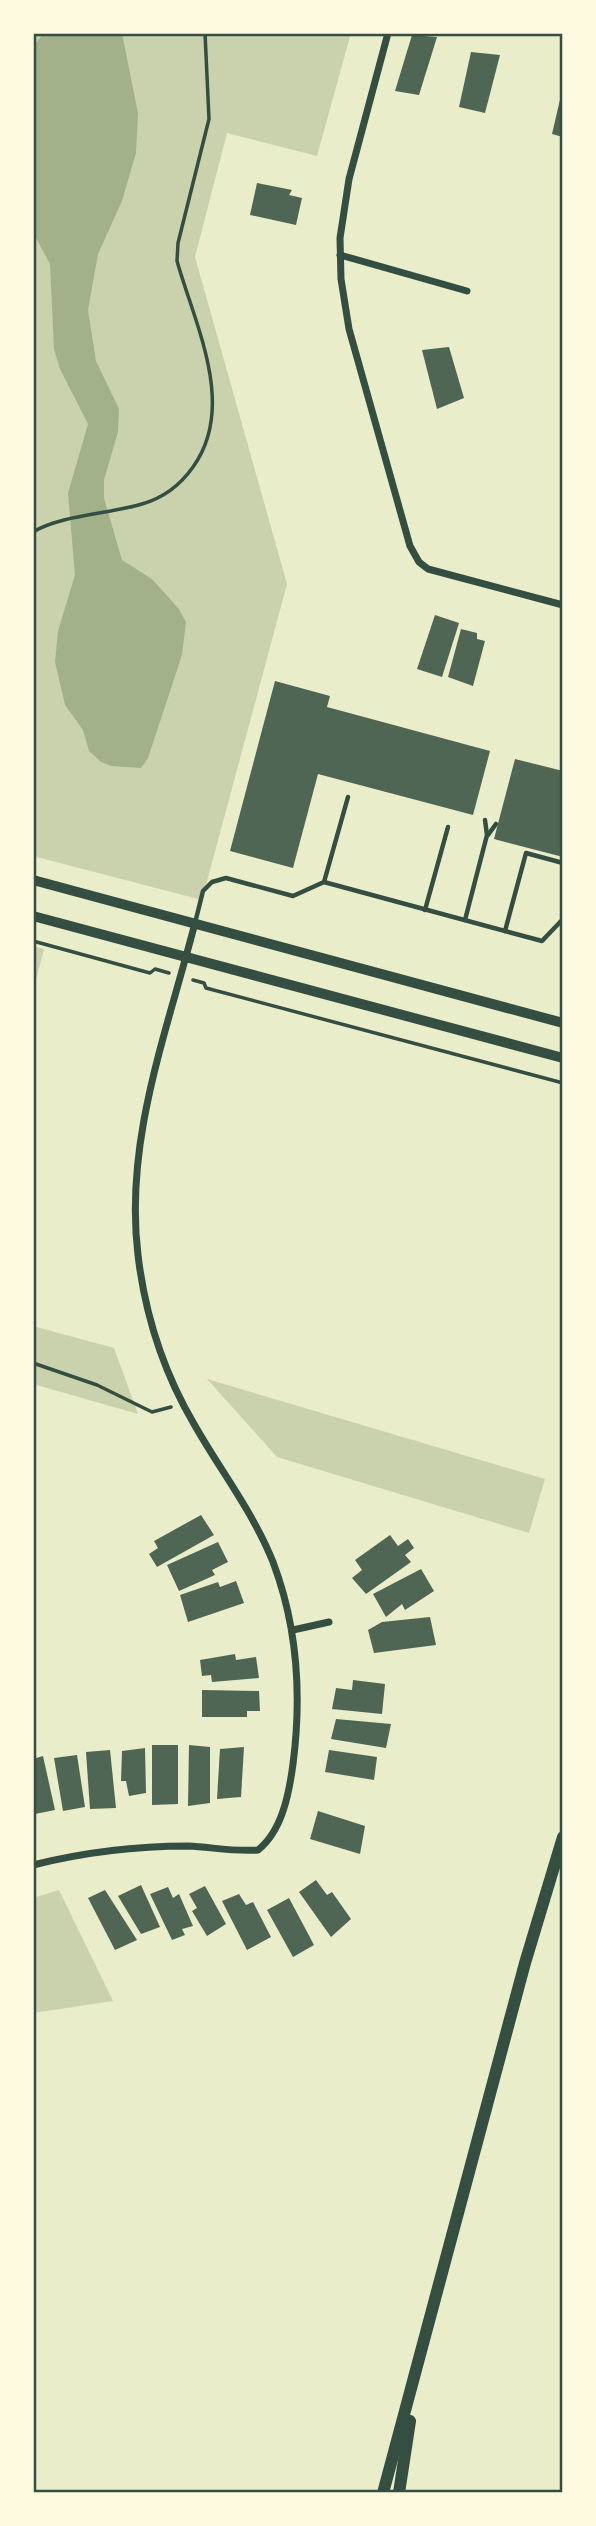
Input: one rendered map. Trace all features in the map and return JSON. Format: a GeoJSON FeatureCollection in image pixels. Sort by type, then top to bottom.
{"type":"FeatureCollection","features":[{"type":"Feature","properties":{"kind":"main road"},"geometry":{"type":"LineString","coordinates":[[383,2493],[526,1963],[563,1837]]}},
{"type":"Feature","properties":{"kind":"main road"},"geometry":{"type":"LineString","coordinates":[[399,2493],[406,2465],[412,2393]]}},
{"type":"Feature","properties":{"kind":"street"},"geometry":{"type":"LineString","coordinates":[[388,33],[349,179],[340,255],[349,329],[410,546],[419,562],[439,572],[563,605]]}},
{"type":"Feature","properties":{"kind":"street"},"geometry":{"type":"LineString","coordinates":[[340,255],[467,291]]}},
{"type":"Feature","properties":{"kind":"street"},"geometry":{"type":"LineString","coordinates":[[33,880],[563,1023]]}},
{"type":"Feature","properties":{"kind":"street"},"geometry":{"type":"LineString","coordinates":[[33,916],[563,1058]]}},
{"type":"Feature","properties":{"kind":"street"},"geometry":{"type":"LineString","coordinates":[[33,1865],[91,1851],[128,1848],[196,1846],[258,1850],[275,1832],[291,1774],[298,1667],[293,1630],[273,1563],[261,1535],[178,1394],[153,1334],[138,1256],[135,1219],[137,1152],[154,1074],[195,923]]}},
{"type":"Feature","properties":{"kind":"street"},"geometry":{"type":"LineString","coordinates":[[293,1630],[329,1622]]}},
{"type":"Feature","properties":{"kind":"lane"},"geometry":{"type":"LineString","coordinates":[[324,882],[348,797]]}},
{"type":"Feature","properties":{"kind":"lane"},"geometry":{"type":"LineString","coordinates":[[465,920],[487,835],[485,821]]}},
{"type":"Feature","properties":{"kind":"lane"},"geometry":{"type":"LineString","coordinates":[[487,835],[496,824]]}},
{"type":"Feature","properties":{"kind":"lane"},"geometry":{"type":"LineString","coordinates":[[425,909],[448,827]]}},
{"type":"Feature","properties":{"kind":"lane"},"geometry":{"type":"LineString","coordinates":[[505,931],[526,853],[563,863]]}},
{"type":"Feature","properties":{"kind":"lane"},"geometry":{"type":"LineString","coordinates":[[195,923],[203,891],[212,882],[226,878],[293,896],[324,882],[542,941],[563,919]]}},
{"type":"Feature","properties":{"kind":"path"},"geometry":{"type":"LineString","coordinates":[[34,531],[144,504],[163,495],[187,475],[206,444],[214,412],[211,380],[177,261],[178,243],[209,119],[205,33]]}},
{"type":"Feature","properties":{"kind":"path"},"geometry":{"type":"LineString","coordinates":[[33,941],[150,973],[155,970]]}},
{"type":"Feature","properties":{"kind":"path"},"geometry":{"type":"LineString","coordinates":[[204,983],[206,988],[563,1083]]}},
{"type":"Feature","properties":{"kind":"path"},"geometry":{"type":"LineString","coordinates":[[33,1363],[97,1385],[152,1412],[164,1409]]}},
{"type":"Feature","properties":{"kind":"shaded area"},"geometry":{"type":"Polygon","coordinates":[[[33,33],[351,33],[317,156],[227,133],[195,257],[287,584],[202,900],[33,856],[33,33]]]}},
{"type":"Feature","properties":{"kind":"shaded area"},"geometry":{"type":"Polygon","coordinates":[[[44,33],[122,33],[138,113],[136,153],[122,201],[98,254],[88,310],[96,361],[119,409],[118,432],[104,480],[104,498],[122,560],[152,579],[179,609],[186,622],[182,655],[148,758],[141,768],[111,766],[101,762],[89,751],[83,730],[65,705],[55,662],[58,631],[75,575],[68,493],[88,424],[60,369],[54,349],[50,264],[33,232],[33,46],[44,33]]]}},
{"type":"Feature","properties":{"kind":"shaded area"},"geometry":{"type":"Polygon","coordinates":[[[33,946],[44,949],[33,992],[33,946]]]}},
{"type":"Feature","properties":{"kind":"shaded area"},"geometry":{"type":"Polygon","coordinates":[[[33,1326],[114,1348],[138,1414],[33,1384],[33,1326]]]}},
{"type":"Feature","properties":{"kind":"shaded area"},"geometry":{"type":"Polygon","coordinates":[[[207,1379],[545,1479],[529,1533],[277,1457],[207,1379]]]}},
{"type":"Feature","properties":{"kind":"shaded area"},"geometry":{"type":"Polygon","coordinates":[[[59,1890],[113,2001],[33,2013],[33,1898],[59,1890]]]}},
{"type":"Feature","properties":{"kind":"building"},"geometry":{"type":"Polygon","coordinates":[[[412,35],[437,37],[419,95],[395,91],[412,35]]]}},
{"type":"Feature","properties":{"kind":"building"},"geometry":{"type":"Polygon","coordinates":[[[471,52],[500,55],[485,113],[459,107],[471,52]]]}},
{"type":"Feature","properties":{"kind":"building"},"geometry":{"type":"Polygon","coordinates":[[[563,91],[563,137],[552,134],[563,91]]]}},
{"type":"Feature","properties":{"kind":"building"},"geometry":{"type":"Polygon","coordinates":[[[257,183],[292,190],[289,195],[302,198],[296,225],[250,215],[257,183]]]}},
{"type":"Feature","properties":{"kind":"building"},"geometry":{"type":"Polygon","coordinates":[[[449,347],[464,398],[437,409],[422,350],[449,347]]]}},
{"type":"Feature","properties":{"kind":"building"},"geometry":{"type":"Polygon","coordinates":[[[435,615],[459,623],[442,677],[417,669],[435,615]]]}},
{"type":"Feature","properties":{"kind":"building"},"geometry":{"type":"Polygon","coordinates":[[[461,629],[477,633],[477,639],[485,641],[473,686],[448,677],[461,629]]]}},
{"type":"Feature","properties":{"kind":"building"},"geometry":{"type":"Polygon","coordinates":[[[275,681],[330,696],[327,707],[490,751],[473,815],[318,774],[293,868],[230,851],[275,681]]]}},
{"type":"Feature","properties":{"kind":"building"},"geometry":{"type":"Polygon","coordinates":[[[515,759],[563,771],[563,857],[494,839],[515,759]]]}},
{"type":"Feature","properties":{"kind":"building"},"geometry":{"type":"Polygon","coordinates":[[[201,1515],[214,1535],[157,1567],[149,1554],[158,1548],[154,1541],[201,1515]]]}},
{"type":"Feature","properties":{"kind":"building"},"geometry":{"type":"Polygon","coordinates":[[[390,1535],[398,1546],[408,1539],[414,1548],[405,1555],[411,1562],[366,1594],[352,1578],[362,1570],[355,1560],[390,1535]]]}},
{"type":"Feature","properties":{"kind":"building"},"geometry":{"type":"Polygon","coordinates":[[[218,1542],[228,1562],[212,1570],[215,1575],[179,1591],[167,1565],[218,1542]]]}},
{"type":"Feature","properties":{"kind":"building"},"geometry":{"type":"Polygon","coordinates":[[[421,1569],[434,1591],[405,1610],[402,1604],[386,1617],[373,1594],[421,1569]]]}},
{"type":"Feature","properties":{"kind":"building"},"geometry":{"type":"Polygon","coordinates":[[[236,1581],[244,1603],[188,1622],[180,1595],[218,1582],[220,1587],[236,1581]]]}},
{"type":"Feature","properties":{"kind":"building"},"geometry":{"type":"Polygon","coordinates":[[[430,1617],[436,1645],[374,1653],[368,1630],[382,1622],[430,1617]]]}},
{"type":"Feature","properties":{"kind":"building"},"geometry":{"type":"Polygon","coordinates":[[[235,1654],[236,1660],[256,1657],[259,1678],[212,1682],[211,1675],[202,1676],[200,1660],[235,1654]]]}},
{"type":"Feature","properties":{"kind":"building"},"geometry":{"type":"Polygon","coordinates":[[[353,1680],[385,1684],[382,1714],[332,1709],[336,1688],[352,1690],[353,1680]]]}},
{"type":"Feature","properties":{"kind":"building"},"geometry":{"type":"Polygon","coordinates":[[[202,1690],[259,1691],[260,1711],[247,1711],[247,1717],[202,1717],[202,1690]]]}},
{"type":"Feature","properties":{"kind":"building"},"geometry":{"type":"Polygon","coordinates":[[[336,1719],[391,1724],[386,1748],[331,1739],[336,1719]]]}},
{"type":"Feature","properties":{"kind":"building"},"geometry":{"type":"Polygon","coordinates":[[[152,1745],[178,1745],[178,1804],[152,1805],[152,1745]]]}},
{"type":"Feature","properties":{"kind":"building"},"geometry":{"type":"Polygon","coordinates":[[[189,1745],[210,1747],[210,1803],[188,1806],[189,1745]]]}},
{"type":"Feature","properties":{"kind":"building"},"geometry":{"type":"Polygon","coordinates":[[[244,1747],[241,1797],[217,1799],[220,1749],[244,1747]]]}},
{"type":"Feature","properties":{"kind":"building"},"geometry":{"type":"Polygon","coordinates":[[[145,1748],[146,1793],[129,1796],[126,1781],[121,1781],[122,1751],[145,1748]]]}},
{"type":"Feature","properties":{"kind":"building"},"geometry":{"type":"Polygon","coordinates":[[[110,1750],[116,1808],[90,1809],[86,1752],[110,1750]]]}},
{"type":"Feature","properties":{"kind":"building"},"geometry":{"type":"Polygon","coordinates":[[[329,1750],[377,1757],[374,1780],[325,1772],[329,1750]]]}},
{"type":"Feature","properties":{"kind":"building"},"geometry":{"type":"Polygon","coordinates":[[[77,1755],[85,1807],[63,1811],[54,1758],[77,1755]]]}},
{"type":"Feature","properties":{"kind":"building"},"geometry":{"type":"Polygon","coordinates":[[[43,1756],[55,1810],[35,1814],[33,1759],[43,1756]]]}},
{"type":"Feature","properties":{"kind":"building"},"geometry":{"type":"Polygon","coordinates":[[[318,1811],[365,1826],[360,1854],[310,1839],[318,1811]]]}},
{"type":"Feature","properties":{"kind":"building"},"geometry":{"type":"Polygon","coordinates":[[[316,1880],[327,1895],[332,1892],[351,1919],[331,1937],[299,1892],[316,1880]]]}},
{"type":"Feature","properties":{"kind":"building"},"geometry":{"type":"Polygon","coordinates":[[[141,1885],[160,1927],[141,1934],[118,1896],[141,1885]]]}},
{"type":"Feature","properties":{"kind":"building"},"geometry":{"type":"Polygon","coordinates":[[[205,1886],[226,1924],[207,1936],[192,1911],[197,1908],[189,1894],[205,1886]]]}},
{"type":"Feature","properties":{"kind":"building"},"geometry":{"type":"Polygon","coordinates":[[[168,1887],[173,1898],[179,1894],[193,1926],[182,1929],[185,1935],[172,1940],[150,1894],[168,1887]]]}},
{"type":"Feature","properties":{"kind":"building"},"geometry":{"type":"Polygon","coordinates":[[[105,1890],[137,1940],[115,1950],[88,1898],[105,1890]]]}},
{"type":"Feature","properties":{"kind":"building"},"geometry":{"type":"Polygon","coordinates":[[[239,1894],[246,1905],[253,1902],[271,1937],[247,1950],[222,1901],[239,1894]]]}},
{"type":"Feature","properties":{"kind":"building"},"geometry":{"type":"Polygon","coordinates":[[[289,1898],[314,1945],[293,1957],[267,1910],[289,1898]]]}}]}
